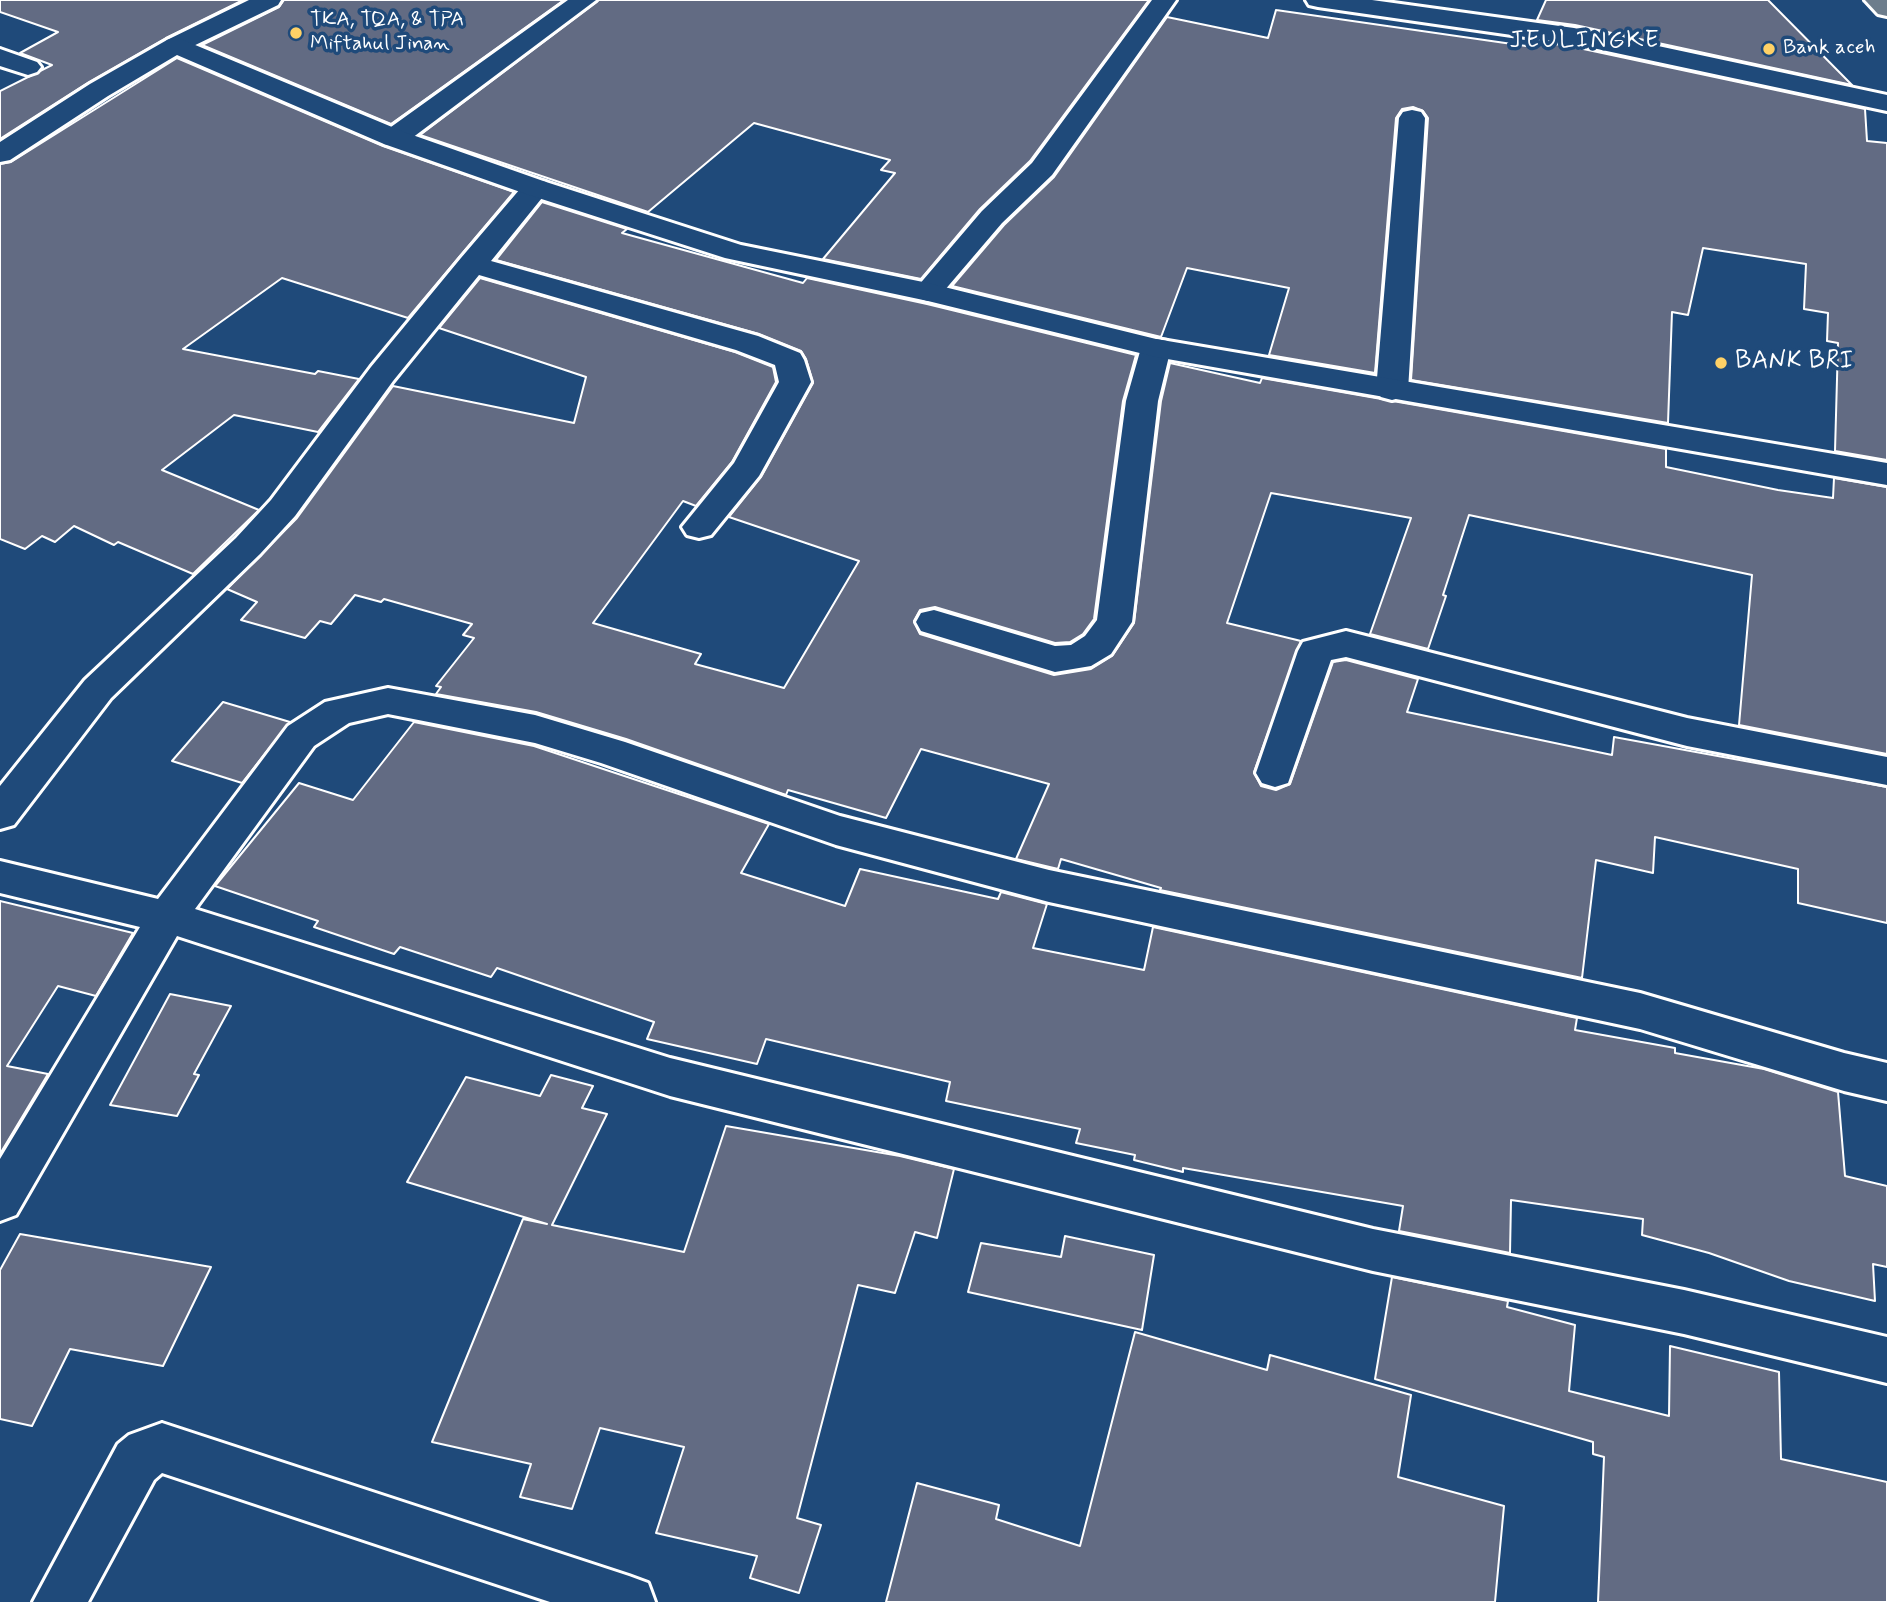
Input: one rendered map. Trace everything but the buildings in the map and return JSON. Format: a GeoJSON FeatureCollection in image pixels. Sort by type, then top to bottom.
{"type":"FeatureCollection","features":[{"type":"Feature","properties":{"kind":"highway"},"geometry":{"type":"LineString","coordinates":[[1877,0],[1887,9]]}},
{"type":"Feature","properties":{"kind":"street"},"geometry":{"type":"LineString","coordinates":[[0,154],[99,90],[176,45],[269,0]]}},
{"type":"Feature","properties":{"kind":"street"},"geometry":{"type":"LineString","coordinates":[[394,138],[584,0]]}},
{"type":"Feature","properties":{"kind":"street"},"geometry":{"type":"LineString","coordinates":[[928,292],[992,217],[1042,169],[1164,0]]}},
{"type":"Feature","properties":{"kind":"street"},"geometry":{"type":"LineString","coordinates":[[1318,0],[1361,3],[1574,36],[1887,103]]}},
{"type":"Feature","properties":{"kind":"street"},"geometry":{"type":"LineString","coordinates":[[176,45],[394,138],[536,188],[735,252],[928,292],[1156,348],[1887,474]]}},
{"type":"Feature","properties":{"kind":"street"},"geometry":{"type":"LineString","coordinates":[[0,57],[28,67]]}},
{"type":"Feature","properties":{"kind":"street"},"geometry":{"type":"LineString","coordinates":[[1392,390],[1412,118]]}},
{"type":"Feature","properties":{"kind":"street"},"geometry":{"type":"LineString","coordinates":[[0,814],[98,689],[248,546],[283,508],[382,374],[536,188]]}},
{"type":"Feature","properties":{"kind":"street"},"geometry":{"type":"LineString","coordinates":[[471,264],[747,342],[789,360],[795,382],[747,468],[699,527]]}},
{"type":"Feature","properties":{"kind":"street"},"geometry":{"type":"LineString","coordinates":[[934,622],[1055,659],[1078,657],[1098,645],[1114,622],[1142,401],[1156,348]]}},
{"type":"Feature","properties":{"kind":"street"},"geometry":{"type":"LineString","coordinates":[[1275,773],[1316,651],[1346,644],[1687,732],[1887,771]]}},
{"type":"Feature","properties":{"kind":"street"},"geometry":{"type":"LineString","coordinates":[[0,1200],[167,917],[302,736],[338,712],[388,701],[535,729],[612,752],[836,830],[1049,886],[1640,1011],[1844,1072],[1887,1082]]}},
{"type":"Feature","properties":{"kind":"street"},"geometry":{"type":"LineString","coordinates":[[0,877],[167,917],[670,1077],[1373,1250],[1684,1311],[1887,1360]]}},
{"type":"Feature","properties":{"kind":"street"},"geometry":{"type":"LineString","coordinates":[[59,1602],[136,1462],[148,1452],[162,1448],[629,1602]]}},
{"type":"Feature","properties":{"kind":"place","name":"TKA, TQA, & TPA Miftahul Jinan"},"geometry":{"type":"Point","coordinates":[296,33]}},
{"type":"Feature","properties":{"kind":"place","name":"Bank aceh"},"geometry":{"type":"Point","coordinates":[1769,49]}},
{"type":"Feature","properties":{"kind":"place","name":"BANK BRI"},"geometry":{"type":"Point","coordinates":[1721,363]}},
{"type":"Feature","properties":{"kind":"district","name":"JEULINGKE"},"geometry":{"type":"Point","coordinates":[1585,42]}}]}
